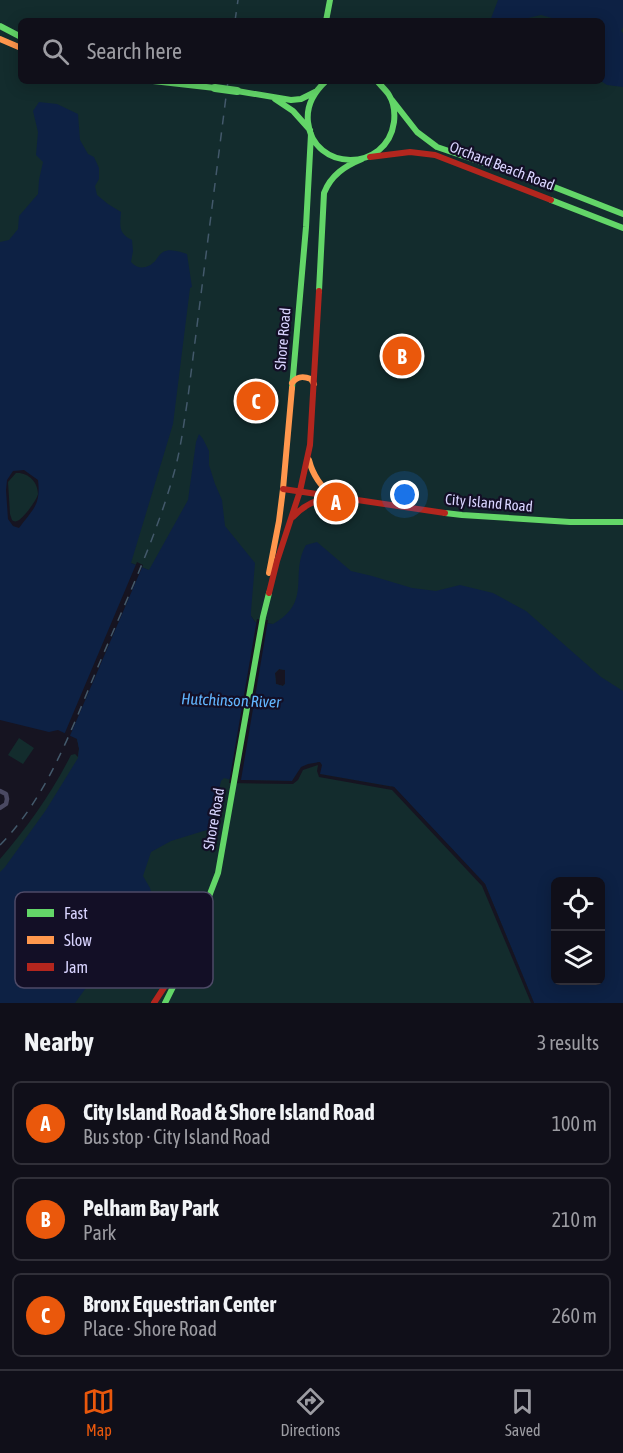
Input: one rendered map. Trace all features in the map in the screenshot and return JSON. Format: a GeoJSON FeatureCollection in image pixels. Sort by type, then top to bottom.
{"type":"FeatureCollection","features":[{"type":"Feature","properties":{"kind":"main road"},"geometry":{"type":"LineString","coordinates":[[327,18],[330,0]]}},
{"type":"Feature","properties":{"kind":"main road"},"geometry":{"type":"LineString","coordinates":[[0,27],[18,36]]}},
{"type":"Feature","properties":{"kind":"main road"},"geometry":{"type":"LineString","coordinates":[[0,40],[18,47]]}},
{"type":"Feature","properties":{"kind":"main road"},"geometry":{"type":"LineString","coordinates":[[188,84],[297,100],[315,92],[323,84]]}},
{"type":"Feature","properties":{"kind":"main road"},"geometry":{"type":"LineString","coordinates":[[315,92],[317,84]]}},
{"type":"Feature","properties":{"kind":"main road","name":"Orchard Beach Road"},"geometry":{"type":"LineString","coordinates":[[380,84],[414,130],[437,147],[549,185],[623,214]]}},
{"type":"Feature","properties":{"kind":"main road","name":"Shore Road"},"geometry":{"type":"LineString","coordinates":[[263,617],[283,489],[306,227],[310,132],[308,110],[315,92]]}},
{"type":"Feature","properties":{"kind":"main road"},"geometry":{"type":"LineString","coordinates":[[266,96],[288,107],[318,145],[331,155],[346,160],[364,158],[381,149],[389,140],[395,116],[392,100]]}},
{"type":"Feature","properties":{"kind":"main road","name":"Orchard Beach Road"},"geometry":{"type":"LineString","coordinates":[[364,158],[405,151],[435,155],[623,228]]}},
{"type":"Feature","properties":{"kind":"main road","name":"Shore Road"},"geometry":{"type":"LineString","coordinates":[[210,892],[218,873],[263,617],[276,561],[300,491],[310,445],[324,193],[328,183],[338,172],[364,158]]}},
{"type":"Feature","properties":{"kind":"main road"},"geometry":{"type":"LineString","coordinates":[[292,385],[296,378],[303,376],[311,379],[314,387]]}},
{"type":"Feature","properties":{"kind":"main road"},"geometry":{"type":"LineString","coordinates":[[308,454],[317,482],[333,496]]}},
{"type":"Feature","properties":{"kind":"main road","name":"City Island Road"},"geometry":{"type":"LineString","coordinates":[[283,489],[462,515],[570,522],[623,522]]}},
{"type":"Feature","properties":{"kind":"main road"},"geometry":{"type":"LineString","coordinates":[[290,521],[304,505],[333,496]]}},
{"type":"Feature","properties":{"kind":"main road","name":"Shore Road"},"geometry":{"type":"LineString","coordinates":[[154,1003],[163,988]]}},
{"type":"Feature","properties":{"kind":"main road","name":"Shore Road"},"geometry":{"type":"LineString","coordinates":[[166,1003],[173,988]]}},
{"type":"Feature","properties":{"kind":"street"},"geometry":{"type":"LineString","coordinates":[[0,791],[6,794],[7,799],[6,804],[0,808]]}},
{"type":"Feature","properties":{"kind":"green space"},"geometry":{"type":"Polygon","coordinates":[[[0,0],[623,0],[623,712],[277,686],[274,683],[272,624],[255,622],[251,611],[131,563],[0,351],[0,0]],[[279,669],[275,673],[276,684],[283,686],[285,684],[285,670],[279,669]]]}},
{"type":"Feature","properties":{"kind":"green space"},"geometry":{"type":"Polygon","coordinates":[[[16,473],[24,474],[32,479],[38,494],[26,514],[16,521],[12,520],[10,514],[8,482],[16,473]]]}},
{"type":"Feature","properties":{"kind":"green space"},"geometry":{"type":"Polygon","coordinates":[[[19,738],[34,748],[23,764],[8,755],[19,738]]]}},
{"type":"Feature","properties":{"kind":"green space"},"geometry":{"type":"Polygon","coordinates":[[[77,739],[140,772],[299,771],[320,762],[391,786],[485,884],[534,1003],[0,1003],[0,859],[39,809],[71,755],[75,754],[78,757],[77,739]]]}},
{"type":"Feature","properties":{"kind":"water"},"geometry":{"type":"Polygon","coordinates":[[[498,0],[623,0],[621,31],[623,33],[623,87],[605,84],[605,18],[552,18],[541,15],[528,18],[491,18],[498,0]]]}},
{"type":"Feature","properties":{"kind":"water","name":"Hutchinson River"},"geometry":{"type":"Polygon","coordinates":[[[39,102],[57,104],[78,114],[80,140],[88,154],[94,157],[99,168],[99,179],[95,186],[97,195],[121,212],[122,232],[132,240],[131,262],[137,267],[147,267],[169,250],[187,254],[192,287],[190,288],[173,424],[131,563],[149,570],[188,500],[199,434],[209,451],[209,465],[222,500],[225,526],[255,563],[251,616],[255,622],[273,624],[293,607],[297,597],[301,556],[306,545],[317,542],[351,571],[412,588],[436,591],[460,585],[493,593],[526,611],[601,677],[623,691],[623,1003],[534,1003],[485,884],[394,787],[319,774],[319,762],[299,771],[292,781],[224,778],[221,781],[210,829],[171,841],[151,852],[143,876],[151,892],[15,892],[15,988],[86,988],[75,1003],[0,1003],[0,872],[46,810],[78,758],[79,749],[77,739],[58,730],[49,732],[0,720],[0,242],[9,240],[18,229],[19,216],[38,194],[43,162],[36,155],[38,132],[33,111],[39,102]],[[24,470],[13,471],[7,480],[6,490],[8,519],[13,526],[19,528],[32,511],[37,501],[38,480],[24,470]],[[279,669],[275,673],[276,684],[283,686],[285,684],[285,670],[279,669]]]}},
{"type":"Feature","properties":{"kind":"pier"},"geometry":{"type":"Polygon","coordinates":[[[137,562],[143,565],[69,738],[64,735],[137,562]]]}},
{"type":"Feature","properties":{"kind":"pier"},"geometry":{"type":"Polygon","coordinates":[[[257,619],[268,620],[241,780],[292,781],[301,767],[320,762],[322,765],[320,774],[394,787],[485,884],[534,1003],[531,1003],[482,886],[392,790],[319,777],[318,765],[303,770],[293,784],[229,783],[257,619]]]}},
{"type":"Feature","properties":{"kind":"railway"},"geometry":{"type":"LineString","coordinates":[[235,18],[238,0]]}},
{"type":"Feature","properties":{"kind":"railway"},"geometry":{"type":"LineString","coordinates":[[0,845],[32,805],[68,739],[148,548],[174,473],[188,397],[228,84]]}},
{"type":"Feature","properties":{"kind":"traffic: fast"},"geometry":{"type":"LineString","coordinates":[[327,18],[330,0]]}},
{"type":"Feature","properties":{"kind":"traffic: fast"},"geometry":{"type":"LineString","coordinates":[[0,26],[18,35]]}},
{"type":"Feature","properties":{"kind":"traffic: fast"},"geometry":{"type":"LineString","coordinates":[[180,84],[215,88]]}},
{"type":"Feature","properties":{"kind":"traffic: fast"},"geometry":{"type":"LineString","coordinates":[[323,84],[315,94],[308,110],[308,122],[313,138],[323,150],[336,157],[350,160],[365,158],[378,151],[388,139],[394,122],[394,108],[389,95],[380,84]]}},
{"type":"Feature","properties":{"kind":"traffic: fast"},"geometry":{"type":"LineString","coordinates":[[215,88],[237,91]]}},
{"type":"Feature","properties":{"kind":"traffic: fast"},"geometry":{"type":"LineString","coordinates":[[237,91],[291,100],[301,99],[315,92]]}},
{"type":"Feature","properties":{"kind":"traffic: fast"},"geometry":{"type":"LineString","coordinates":[[275,99],[293,111],[310,130]]}},
{"type":"Feature","properties":{"kind":"traffic: fast"},"geometry":{"type":"LineString","coordinates":[[392,100],[417,132],[437,147],[549,185],[623,214]]}},
{"type":"Feature","properties":{"kind":"traffic: fast"},"geometry":{"type":"LineString","coordinates":[[292,388],[306,227],[311,134]]}},
{"type":"Feature","properties":{"kind":"traffic: fast"},"geometry":{"type":"LineString","coordinates":[[319,291],[324,193],[330,181],[339,172],[362,159]]}},
{"type":"Feature","properties":{"kind":"traffic: fast"},"geometry":{"type":"LineString","coordinates":[[551,200],[623,228]]}},
{"type":"Feature","properties":{"kind":"traffic: fast"},"geometry":{"type":"LineString","coordinates":[[445,513],[570,522],[623,522]]}},
{"type":"Feature","properties":{"kind":"traffic: fast"},"geometry":{"type":"LineString","coordinates":[[211,892],[218,873],[269,593]]}},
{"type":"Feature","properties":{"kind":"traffic: fast"},"geometry":{"type":"LineString","coordinates":[[165,1003],[172,988]]}},
{"type":"Feature","properties":{"kind":"traffic: slow"},"geometry":{"type":"LineString","coordinates":[[0,39],[18,47]]}},
{"type":"Feature","properties":{"kind":"traffic: slow"},"geometry":{"type":"LineString","coordinates":[[292,383],[303,377],[311,379],[314,384]]}},
{"type":"Feature","properties":{"kind":"traffic: slow"},"geometry":{"type":"LineString","coordinates":[[269,573],[283,489],[292,388]]}},
{"type":"Feature","properties":{"kind":"traffic: slow"},"geometry":{"type":"LineString","coordinates":[[309,460],[318,480],[333,497]]}},
{"type":"Feature","properties":{"kind":"traffic: jam"},"geometry":{"type":"LineString","coordinates":[[370,157],[410,152],[435,155],[551,200]]}},
{"type":"Feature","properties":{"kind":"traffic: jam"},"geometry":{"type":"LineString","coordinates":[[269,593],[300,491],[310,445],[319,291]]}},
{"type":"Feature","properties":{"kind":"traffic: jam"},"geometry":{"type":"LineString","coordinates":[[283,489],[445,513]]}},
{"type":"Feature","properties":{"kind":"traffic: jam"},"geometry":{"type":"LineString","coordinates":[[293,517],[311,503],[333,497]]}},
{"type":"Feature","properties":{"kind":"traffic: jam"},"geometry":{"type":"LineString","coordinates":[[154,1003],[164,988]]}},
{"type":"Feature","properties":{"kind":"place","name":"Pelham Bay Park"},"geometry":{"type":"Point","coordinates":[402,356]}},
{"type":"Feature","properties":{"kind":"place","name":"Bronx Equestrian Center"},"geometry":{"type":"Point","coordinates":[256,401]}},
{"type":"Feature","properties":{"kind":"place","name":"City Island Road & Shore Island Road"},"geometry":{"type":"Point","coordinates":[336,502]}}]}
